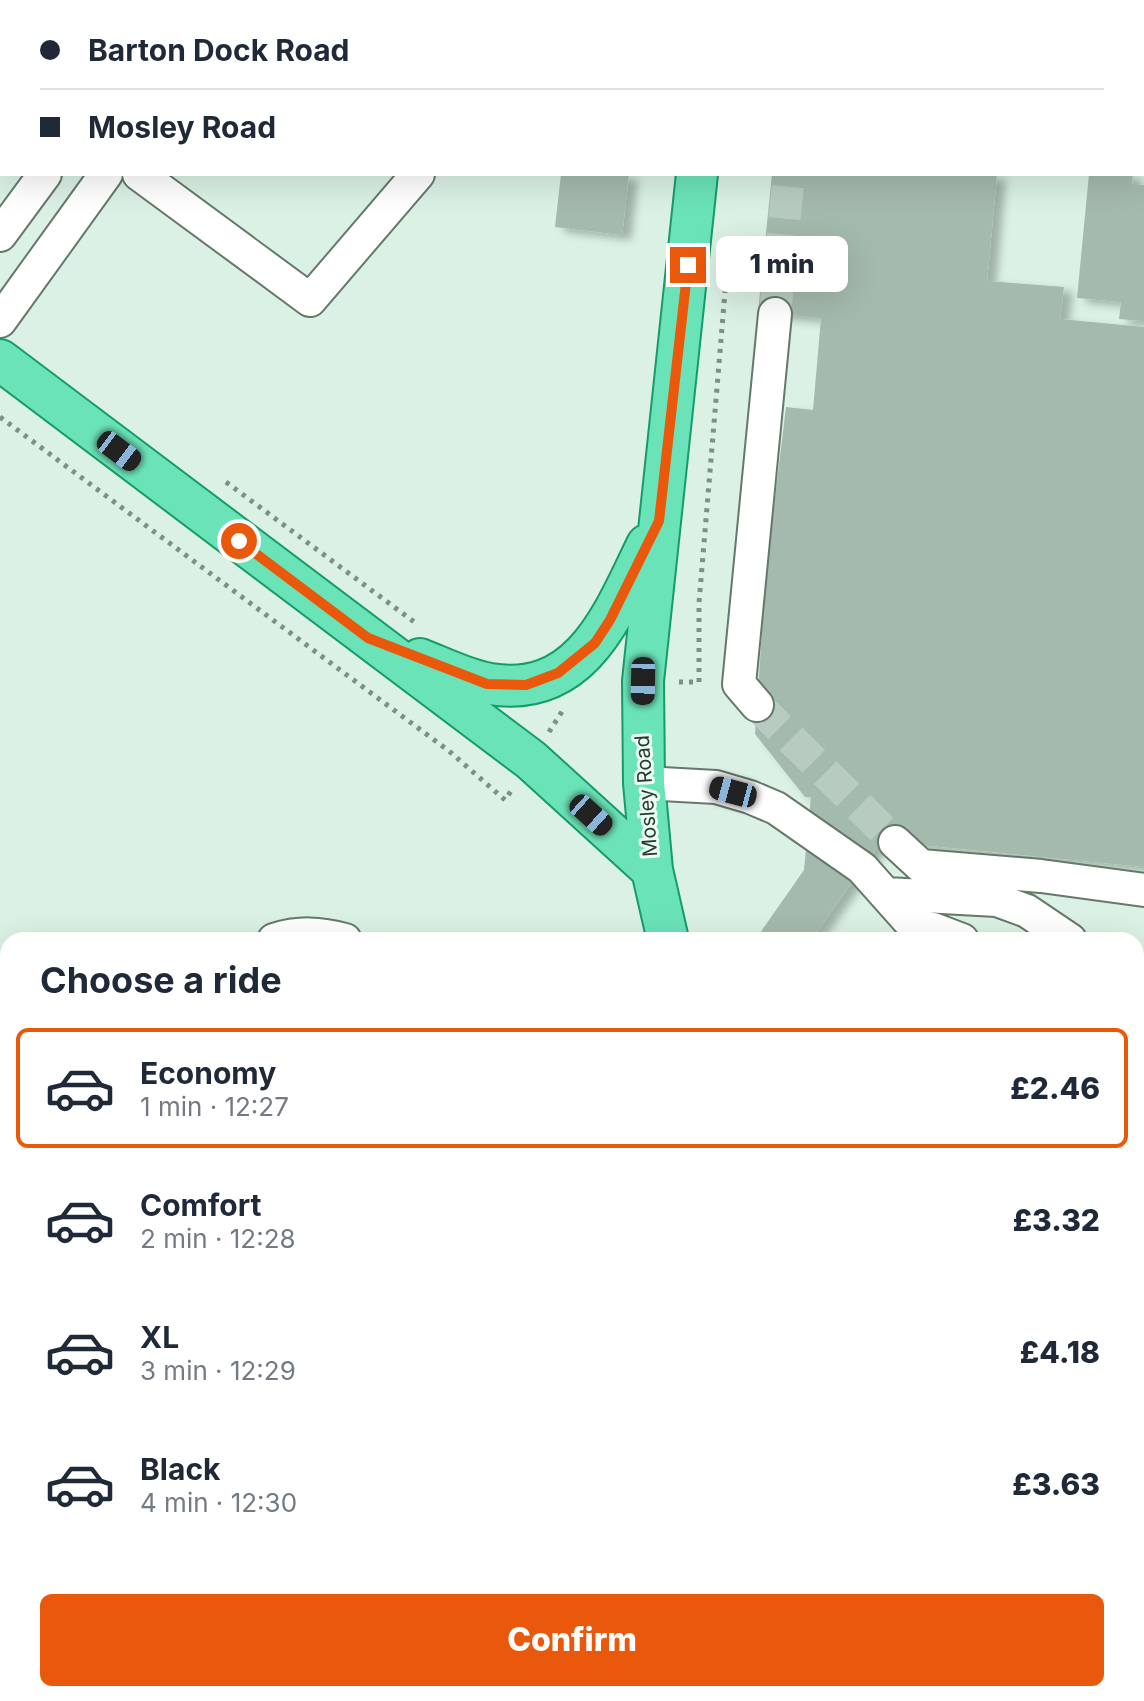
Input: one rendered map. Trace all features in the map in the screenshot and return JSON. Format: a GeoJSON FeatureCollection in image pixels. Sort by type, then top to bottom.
{"type":"FeatureCollection","features":[{"type":"Feature","properties":{"kind":"main road","name":"Mosley Road"},"geometry":{"type":"LineString","coordinates":[[666,932],[652,870],[644,783],[643,681],[697,176]]}},
{"type":"Feature","properties":{"kind":"main road"},"geometry":{"type":"LineString","coordinates":[[0,360],[531,760],[652,870]]}},
{"type":"Feature","properties":{"kind":"main road"},"geometry":{"type":"LineString","coordinates":[[368,638],[487,684],[506,686],[540,681],[558,673],[595,643],[610,620],[659,521]]}},
{"type":"Feature","properties":{"kind":"street"},"geometry":{"type":"LineString","coordinates":[[0,235],[44,176]]}},
{"type":"Feature","properties":{"kind":"street"},"geometry":{"type":"LineString","coordinates":[[0,321],[105,176]]}},
{"type":"Feature","properties":{"kind":"street"},"geometry":{"type":"LineString","coordinates":[[142,176],[310,300],[416,176]]}},
{"type":"Feature","properties":{"kind":"street"},"geometry":{"type":"LineString","coordinates":[[757,705],[739,684],[775,314]]}},
{"type":"Feature","properties":{"kind":"street"},"geometry":{"type":"LineString","coordinates":[[644,783],[716,787],[763,802],[791,817],[862,868],[919,932]]}},
{"type":"Feature","properties":{"kind":"street"},"geometry":{"type":"LineString","coordinates":[[895,842],[921,866],[1041,876],[1144,890]]}},
{"type":"Feature","properties":{"kind":"street"},"geometry":{"type":"LineString","coordinates":[[887,894],[1005,902],[1027,911],[1058,932]]}},
{"type":"Feature","properties":{"kind":"path"},"geometry":{"type":"LineString","coordinates":[[688,265],[727,268],[699,603],[699,682]]}},
{"type":"Feature","properties":{"kind":"path"},"geometry":{"type":"LineString","coordinates":[[0,417],[437,742],[505,800]]}},
{"type":"Feature","properties":{"kind":"path"},"geometry":{"type":"LineString","coordinates":[[216,474],[418,624]]}},
{"type":"Feature","properties":{"kind":"building"},"geometry":{"type":"Polygon","coordinates":[[[561,176],[629,176],[622,235],[555,227],[561,176]]]}},
{"type":"Feature","properties":{"kind":"building"},"geometry":{"type":"Polygon","coordinates":[[[772,176],[997,176],[987,281],[1064,287],[1060,319],[1144,327],[1144,867],[881,841],[817,932],[761,932],[804,870],[811,797],[805,797],[755,734],[766,572],[786,407],[813,410],[821,318],[758,312],[772,176]]]}},
{"type":"Feature","properties":{"kind":"building"},"geometry":{"type":"Polygon","coordinates":[[[1089,176],[1133,176],[1132,184],[1144,185],[1144,321],[1119,319],[1121,302],[1077,298],[1089,176]]]}},
{"type":"Feature","properties":{"kind":"tunnel"},"geometry":{"type":"LineString","coordinates":[[775,314],[789,176]]}},
{"type":"Feature","properties":{"kind":"tunnel"},"geometry":{"type":"LineString","coordinates":[[757,705],[895,842]]}},
{"type":"Feature","properties":{"kind":"route"},"geometry":{"type":"LineString","coordinates":[[239,541],[368,638],[487,684],[526,685],[558,673],[583,656],[595,643],[610,620],[659,521],[688,265]]}}]}
